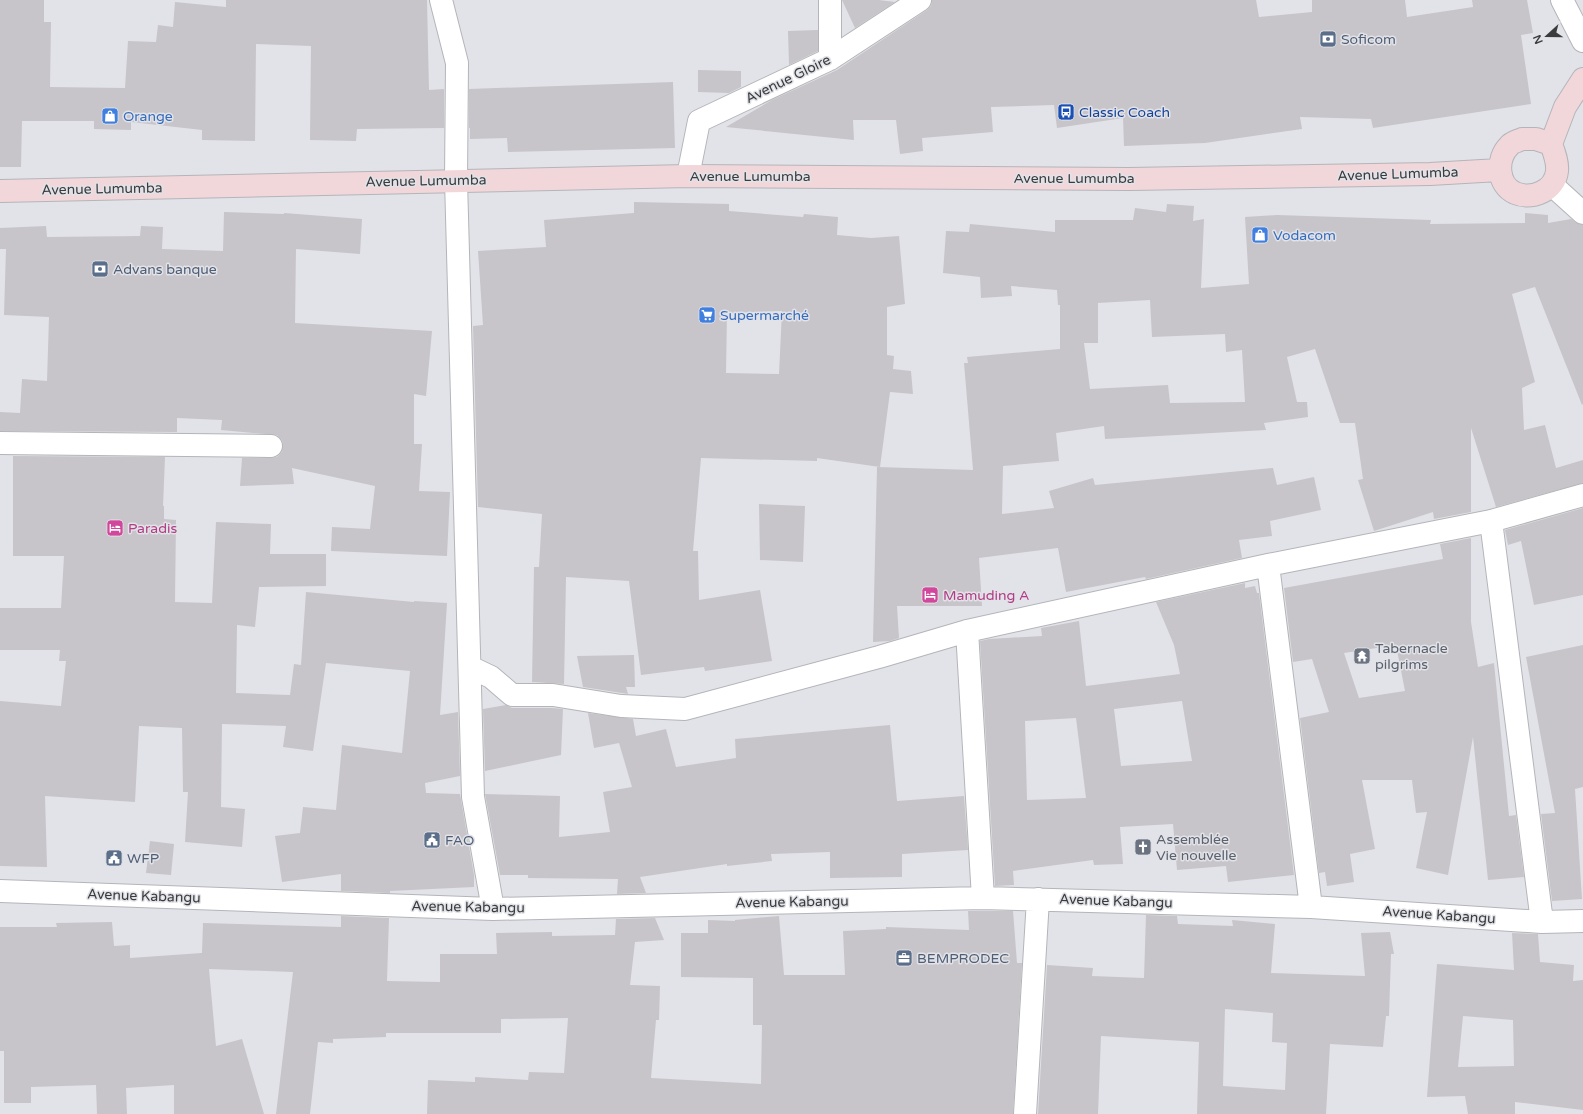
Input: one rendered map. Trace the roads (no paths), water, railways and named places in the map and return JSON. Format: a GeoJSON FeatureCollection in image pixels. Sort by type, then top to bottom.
{"type":"FeatureCollection","features":[{"type":"Feature","properties":{"kind":"main road"},"geometry":{"type":"LineString","coordinates":[[1552,144],[1536,139],[1522,139],[1509,145],[1501,156],[1499,170],[1504,183],[1514,192],[1527,196],[1541,193],[1552,185],[1557,172],[1556,158],[1552,144],[1565,107],[1583,79]]}},
{"type":"Feature","properties":{"kind":"main road","name":"Avenue Lumumba"},"geometry":{"type":"LineString","coordinates":[[0,191],[688,176],[1129,179],[1430,174],[1499,170]]}},
{"type":"Feature","properties":{"kind":"street"},"geometry":{"type":"LineString","coordinates":[[442,0],[457,63],[456,180],[473,797],[493,908]]}},
{"type":"Feature","properties":{"kind":"street"},"geometry":{"type":"LineString","coordinates":[[830,0],[830,59]]}},
{"type":"Feature","properties":{"kind":"street","name":"Avenue Gloire"},"geometry":{"type":"LineString","coordinates":[[688,176],[699,121],[830,59],[920,0]]}},
{"type":"Feature","properties":{"kind":"street"},"geometry":{"type":"LineString","coordinates":[[1562,0],[1583,41]]}},
{"type":"Feature","properties":{"kind":"street"},"geometry":{"type":"LineString","coordinates":[[1552,185],[1583,213]]}},
{"type":"Feature","properties":{"kind":"street"},"geometry":{"type":"LineString","coordinates":[[0,443],[271,446]]}},
{"type":"Feature","properties":{"kind":"street"},"geometry":{"type":"LineString","coordinates":[[470,667],[491,677],[512,695],[553,695],[621,706],[685,710],[872,659],[967,631],[1268,565],[1491,521],[1583,495]]}},
{"type":"Feature","properties":{"kind":"street"},"geometry":{"type":"LineString","coordinates":[[1491,521],[1542,922]]}},
{"type":"Feature","properties":{"kind":"street"},"geometry":{"type":"LineString","coordinates":[[1268,565],[1311,907]]}},
{"type":"Feature","properties":{"kind":"street"},"geometry":{"type":"LineString","coordinates":[[967,631],[983,898]]}},
{"type":"Feature","properties":{"kind":"street","name":"Avenue Kabangu"},"geometry":{"type":"LineString","coordinates":[[0,891],[493,908],[983,898],[1038,899],[1311,907],[1542,922],[1583,921]]}},
{"type":"Feature","properties":{"kind":"street"},"geometry":{"type":"LineString","coordinates":[[1025,1114],[1038,899]]}},
{"type":"Feature","properties":{"kind":"place","name":"Soficom"},"geometry":{"type":"Point","coordinates":[1328,39]}},
{"type":"Feature","properties":{"kind":"place","name":"Classic Coach"},"geometry":{"type":"Point","coordinates":[1066,112]}},
{"type":"Feature","properties":{"kind":"place","name":"Orange"},"geometry":{"type":"Point","coordinates":[110,116]}},
{"type":"Feature","properties":{"kind":"place","name":"Vodacom"},"geometry":{"type":"Point","coordinates":[1260,235]}},
{"type":"Feature","properties":{"kind":"place","name":"Advans banque"},"geometry":{"type":"Point","coordinates":[100,269]}},
{"type":"Feature","properties":{"kind":"place","name":"Supermarché"},"geometry":{"type":"Point","coordinates":[707,315]}},
{"type":"Feature","properties":{"kind":"place","name":"Paradis"},"geometry":{"type":"Point","coordinates":[115,528]}},
{"type":"Feature","properties":{"kind":"place","name":"Mamuding A"},"geometry":{"type":"Point","coordinates":[930,595]}},
{"type":"Feature","properties":{"kind":"place","name":"Tabernacle pilgrims"},"geometry":{"type":"Point","coordinates":[1362,656]}},
{"type":"Feature","properties":{"kind":"place","name":"FAO"},"geometry":{"type":"Point","coordinates":[432,840]}},
{"type":"Feature","properties":{"kind":"place","name":"Assemblée Vie nouvelle"},"geometry":{"type":"Point","coordinates":[1143,847]}},
{"type":"Feature","properties":{"kind":"place","name":"WFP"},"geometry":{"type":"Point","coordinates":[114,858]}},
{"type":"Feature","properties":{"kind":"place","name":"BEMPRODEC"},"geometry":{"type":"Point","coordinates":[904,958]}}]}
